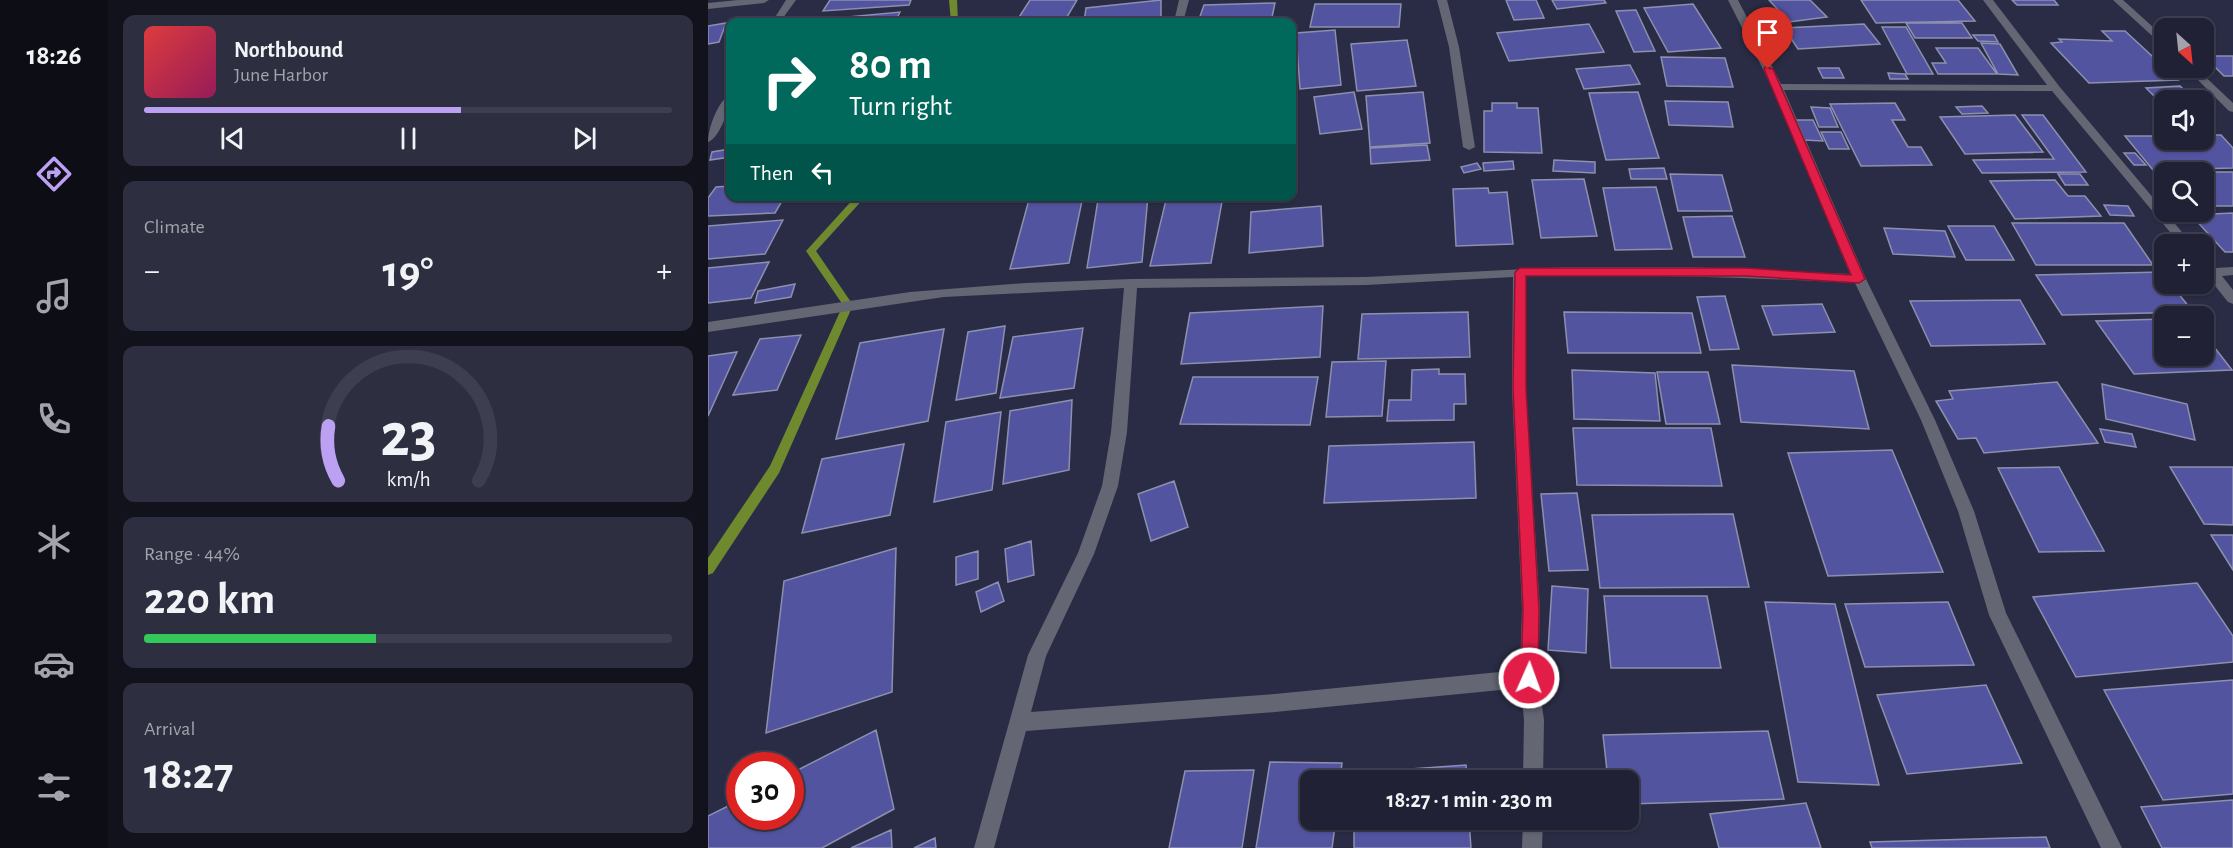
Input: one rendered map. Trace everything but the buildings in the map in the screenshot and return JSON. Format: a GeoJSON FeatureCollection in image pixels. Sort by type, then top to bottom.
{"type":"FeatureCollection","features":[{"type":"Feature","properties":{"kind":"street"},"geometry":{"type":"LineString","coordinates":[[708,6],[764,0]]}},
{"type":"Feature","properties":{"kind":"street"},"geometry":{"type":"LineString","coordinates":[[779,18],[791,0]]}},
{"type":"Feature","properties":{"kind":"street"},"geometry":{"type":"LineString","coordinates":[[1179,18],[1184,0]]}},
{"type":"Feature","properties":{"kind":"street"},"geometry":{"type":"LineString","coordinates":[[1442,0],[1454,46],[1469,147]]}},
{"type":"Feature","properties":{"kind":"street"},"geometry":{"type":"LineString","coordinates":[[1733,0],[1777,87],[1859,279],[1932,430],[1966,511],[1998,615],[2112,848]]}},
{"type":"Feature","properties":{"kind":"street"},"geometry":{"type":"LineString","coordinates":[[1988,0],[2055,88],[2178,234]]}},
{"type":"Feature","properties":{"kind":"street"},"geometry":{"type":"LineString","coordinates":[[2118,0],[2154,33]]}},
{"type":"Feature","properties":{"kind":"street"},"geometry":{"type":"LineString","coordinates":[[2201,78],[2233,109]]}},
{"type":"Feature","properties":{"kind":"street"},"geometry":{"type":"LineString","coordinates":[[1777,87],[2055,88]]}},
{"type":"Feature","properties":{"kind":"street"},"geometry":{"type":"LineString","coordinates":[[708,139],[726,105]]}},
{"type":"Feature","properties":{"kind":"street"},"geometry":{"type":"LineString","coordinates":[[2214,269],[2233,271]]}},
{"type":"Feature","properties":{"kind":"street"},"geometry":{"type":"LineString","coordinates":[[708,327],[975,290],[1131,283],[1367,281],[1520,272],[1746,272],[1859,279]]}},
{"type":"Feature","properties":{"kind":"street"},"geometry":{"type":"LineString","coordinates":[[1520,272],[1519,388],[1531,609],[1529,678],[1534,720],[1533,770]]}},
{"type":"Feature","properties":{"kind":"street"},"geometry":{"type":"LineString","coordinates":[[2214,275],[2233,299]]}},
{"type":"Feature","properties":{"kind":"street"},"geometry":{"type":"LineString","coordinates":[[984,848],[1037,655],[1086,554],[1110,486],[1119,432],[1131,283]]}},
{"type":"Feature","properties":{"kind":"street"},"geometry":{"type":"LineString","coordinates":[[1020,722],[1275,703],[1529,678]]}},
{"type":"Feature","properties":{"kind":"street"},"geometry":{"type":"LineString","coordinates":[[1532,848],[1533,830]]}},
{"type":"Feature","properties":{"kind":"waterway"},"geometry":{"type":"LineString","coordinates":[[953,0],[955,18]]}},
{"type":"Feature","properties":{"kind":"waterway"},"geometry":{"type":"LineString","coordinates":[[708,569],[775,469],[848,305],[811,251],[857,201]]}},
{"type":"Feature","properties":{"kind":"route"},"geometry":{"type":"LineString","coordinates":[[1529,678],[1531,609],[1519,388],[1520,272],[1746,272],[1859,279],[1768,69]]}}]}
